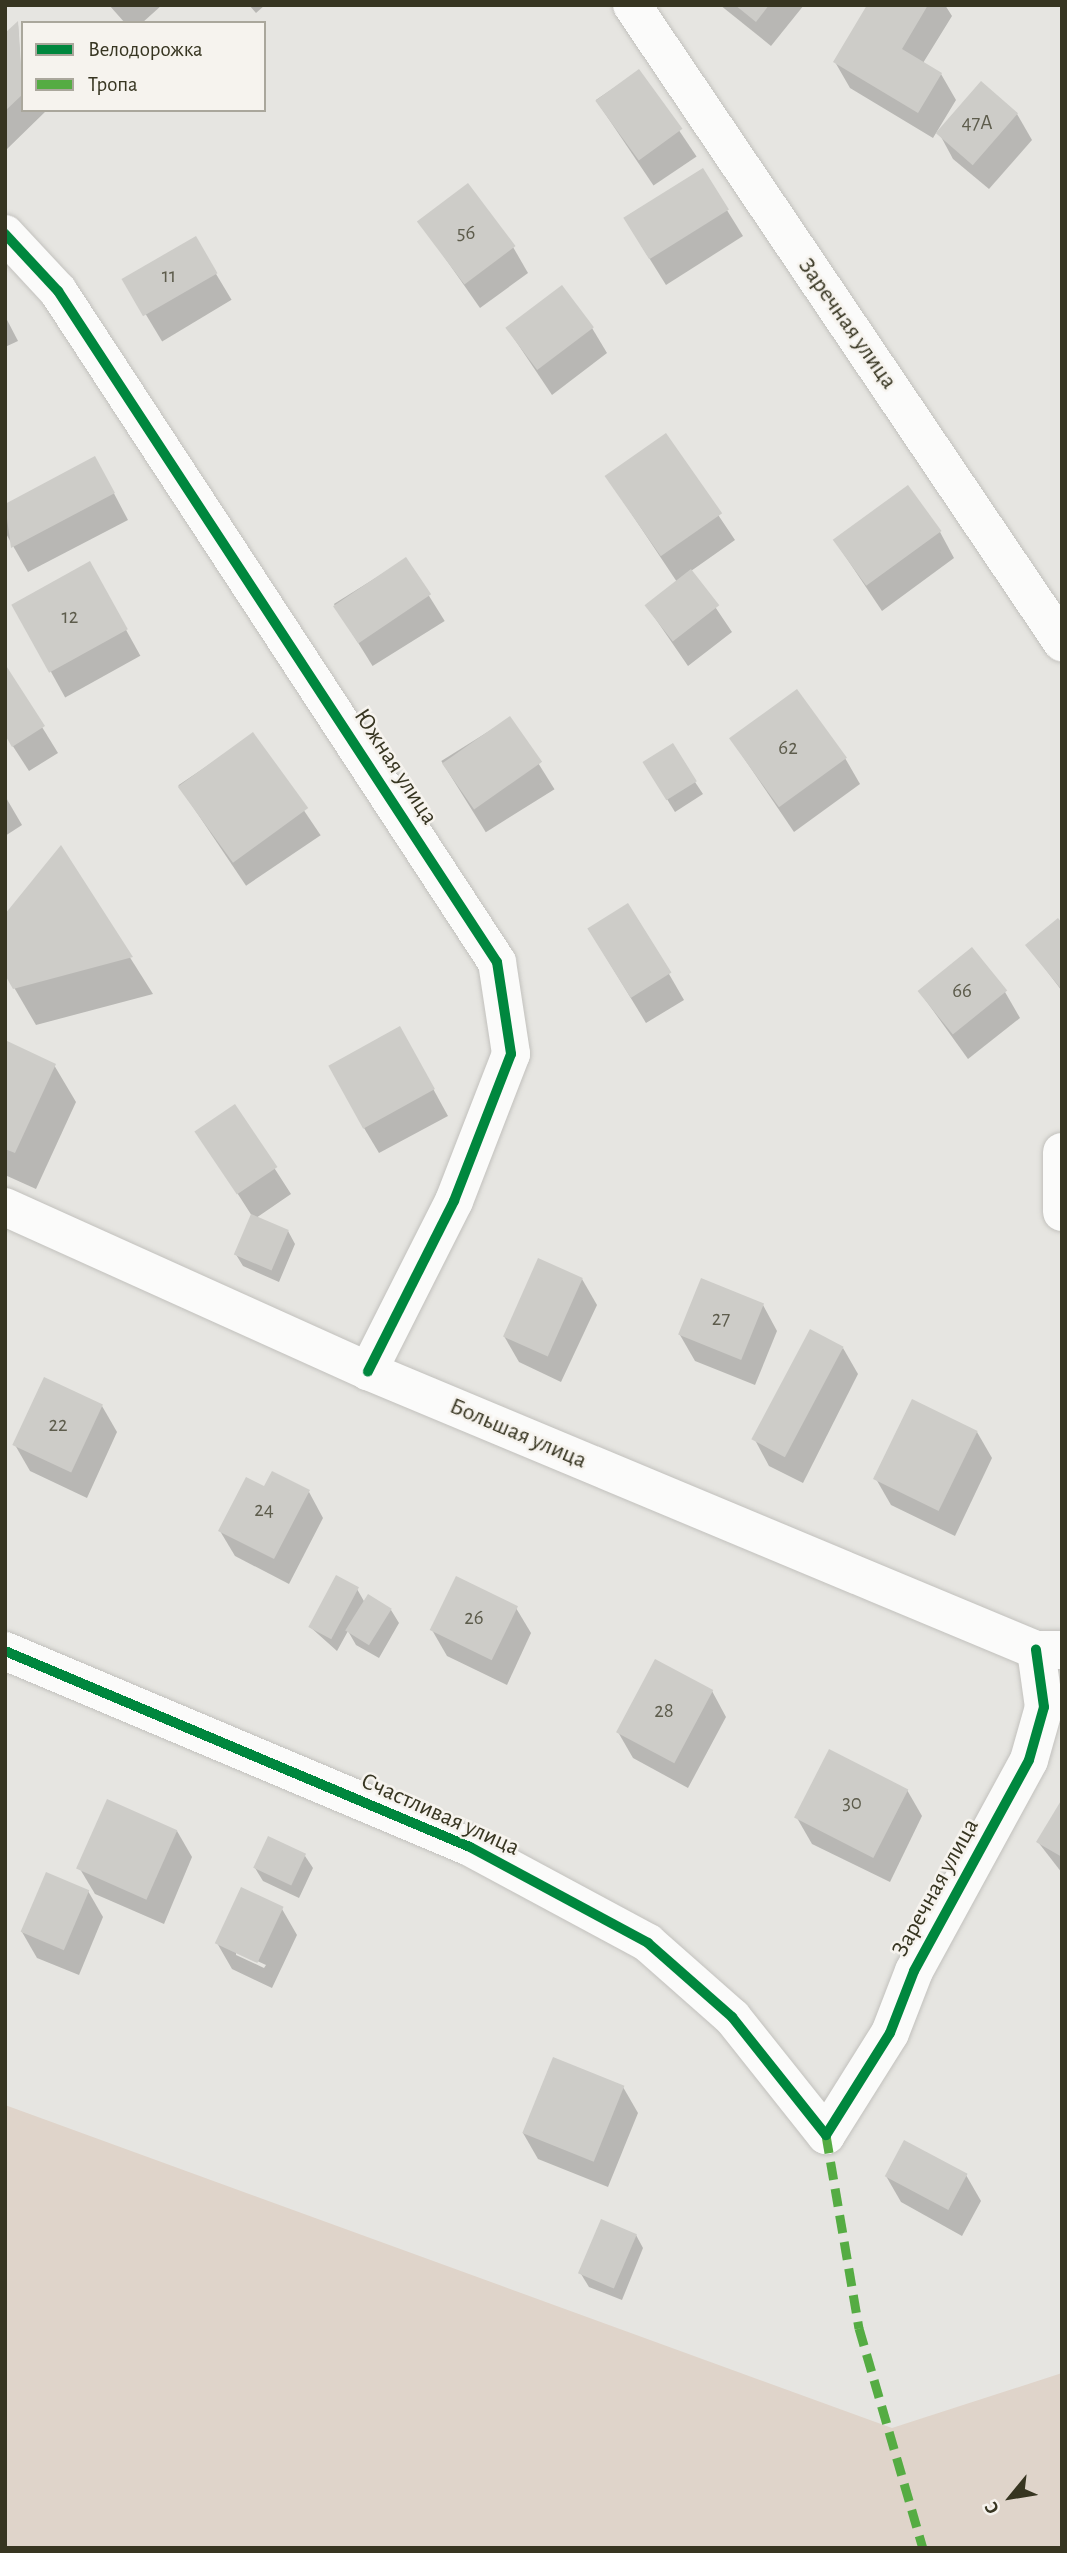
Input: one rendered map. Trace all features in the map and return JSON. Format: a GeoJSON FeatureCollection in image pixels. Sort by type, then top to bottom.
{"type":"FeatureCollection","features":[{"type":"Feature","properties":{"kind":"street","name":"Заречная улица"},"geometry":{"type":"LineString","coordinates":[[632,5],[1062,642]]}},
{"type":"Feature","properties":{"kind":"street","name":"Южная улица"},"geometry":{"type":"LineString","coordinates":[[5,234],[58,290],[497,962],[511,1054],[454,1201],[368,1371]]}},
{"type":"Feature","properties":{"kind":"street"},"geometry":{"type":"LineString","coordinates":[[1062,1152],[1062,1212]]}},
{"type":"Feature","properties":{"kind":"street","name":"Большая улица"},"geometry":{"type":"LineString","coordinates":[[5,1207],[368,1371],[1053,1643]]}},
{"type":"Feature","properties":{"kind":"street","name":"Заречная улица"},"geometry":{"type":"LineString","coordinates":[[826,2135],[890,2033],[914,1971],[1029,1760],[1044,1707],[1053,1643]]}},
{"type":"Feature","properties":{"kind":"street","name":"Счастливая улица"},"geometry":{"type":"LineString","coordinates":[[5,1651],[470,1847],[648,1943],[732,2017],[826,2135]]}},
{"type":"Feature","properties":{"kind":"shaded area"},"geometry":{"type":"Polygon","coordinates":[[[5,2105],[892,2428],[1062,2373],[1062,2548],[5,2548],[5,2105]]]}},
{"type":"Feature","properties":{"kind":"building"},"geometry":{"type":"Polygon","coordinates":[[[735,5],[769,5],[756,22],[735,5]]]}},
{"type":"Feature","properties":{"kind":"building"},"geometry":{"type":"Polygon","coordinates":[[[867,5],[928,5],[902,49],[942,73],[918,113],[833,62],[867,5]]]}},
{"type":"Feature","properties":{"kind":"building"},"geometry":{"type":"Polygon","coordinates":[[[18,21],[21,96],[5,111],[5,33],[18,21]]]}},
{"type":"Feature","properties":{"kind":"building"},"geometry":{"type":"Polygon","coordinates":[[[639,69],[682,129],[639,161],[595,101],[639,69]]]}},
{"type":"Feature","properties":{"kind":"building"},"geometry":{"type":"Polygon","coordinates":[[[981,81],[1018,113],[973,165],[936,133],[981,81]]]}},
{"type":"Feature","properties":{"kind":"building"},"geometry":{"type":"Polygon","coordinates":[[[703,168],[729,210],[649,259],[623,218],[703,168]]]}},
{"type":"Feature","properties":{"kind":"building"},"geometry":{"type":"Polygon","coordinates":[[[468,183],[516,246],[464,285],[417,222],[468,183]]]}},
{"type":"Feature","properties":{"kind":"building"},"geometry":{"type":"Polygon","coordinates":[[[196,236],[218,273],[143,316],[122,279],[196,236]]]}},
{"type":"Feature","properties":{"kind":"building"},"geometry":{"type":"Polygon","coordinates":[[[562,285],[594,327],[537,370],[505,328],[562,285]]]}},
{"type":"Feature","properties":{"kind":"building"},"geometry":{"type":"Polygon","coordinates":[[[666,433],[722,513],[661,556],[605,476],[666,433]]]}},
{"type":"Feature","properties":{"kind":"building"},"geometry":{"type":"Polygon","coordinates":[[[95,456],[115,493],[11,548],[5,504],[95,456]]]}},
{"type":"Feature","properties":{"kind":"building"},"geometry":{"type":"Polygon","coordinates":[[[908,485],[942,531],[866,586],[833,540],[908,485]]]}},
{"type":"Feature","properties":{"kind":"building"},"geometry":{"type":"Polygon","coordinates":[[[406,557],[431,594],[358,644],[333,606],[406,557]]]}},
{"type":"Feature","properties":{"kind":"building"},"geometry":{"type":"Polygon","coordinates":[[[90,561],[128,629],[49,673],[11,605],[90,561]]]}},
{"type":"Feature","properties":{"kind":"building"},"geometry":{"type":"Polygon","coordinates":[[[691,569],[719,605],[673,642],[645,605],[691,569]]]}},
{"type":"Feature","properties":{"kind":"building"},"geometry":{"type":"Polygon","coordinates":[[[5,664],[45,726],[12,747],[5,735],[5,664]]]}},
{"type":"Feature","properties":{"kind":"building"},"geometry":{"type":"Polygon","coordinates":[[[797,689],[847,758],[779,807],[729,738],[797,689]]]}},
{"type":"Feature","properties":{"kind":"building"},"geometry":{"type":"Polygon","coordinates":[[[510,716],[542,762],[474,809],[442,764],[510,716]]]}},
{"type":"Feature","properties":{"kind":"building"},"geometry":{"type":"Polygon","coordinates":[[[253,732],[308,808],[233,863],[178,787],[253,732]]]}},
{"type":"Feature","properties":{"kind":"building"},"geometry":{"type":"Polygon","coordinates":[[[673,743],[697,781],[666,800],[642,762],[673,743]]]}},
{"type":"Feature","properties":{"kind":"building"},"geometry":{"type":"Polygon","coordinates":[[[61,845],[133,957],[13,989],[5,975],[5,914],[61,845]]]}},
{"type":"Feature","properties":{"kind":"building"},"geometry":{"type":"Polygon","coordinates":[[[628,903],[671,973],[631,998],[587,928],[628,903]]]}},
{"type":"Feature","properties":{"kind":"building"},"geometry":{"type":"Polygon","coordinates":[[[1058,918],[1062,923],[1062,990],[1025,945],[1058,918]]]}},
{"type":"Feature","properties":{"kind":"building"},"geometry":{"type":"Polygon","coordinates":[[[972,947],[1007,991],[953,1035],[918,991],[972,947]]]}},
{"type":"Feature","properties":{"kind":"building"},"geometry":{"type":"Polygon","coordinates":[[[400,1026],[435,1089],[363,1129],[328,1066],[400,1026]]]}},
{"type":"Feature","properties":{"kind":"building"},"geometry":{"type":"Polygon","coordinates":[[[5,1040],[56,1064],[15,1153],[5,1149],[5,1040]]]}},
{"type":"Feature","properties":{"kind":"building"},"geometry":{"type":"Polygon","coordinates":[[[235,1104],[277,1167],[237,1194],[194,1131],[235,1104]]]}},
{"type":"Feature","properties":{"kind":"building"},"geometry":{"type":"Polygon","coordinates":[[[251,1214],[289,1230],[272,1271],[234,1255],[251,1214]]]}},
{"type":"Feature","properties":{"kind":"building"},"geometry":{"type":"Polygon","coordinates":[[[538,1258],[583,1278],[548,1356],[503,1337],[538,1258]]]}},
{"type":"Feature","properties":{"kind":"building"},"geometry":{"type":"Polygon","coordinates":[[[701,1278],[764,1303],[741,1360],[678,1335],[701,1278]]]}},
{"type":"Feature","properties":{"kind":"building"},"geometry":{"type":"Polygon","coordinates":[[[810,1329],[844,1347],[785,1457],[751,1439],[810,1329]]]}},
{"type":"Feature","properties":{"kind":"building"},"geometry":{"type":"Polygon","coordinates":[[[44,1377],[103,1404],[71,1472],[12,1445],[44,1377]]]}},
{"type":"Feature","properties":{"kind":"building"},"geometry":{"type":"Polygon","coordinates":[[[912,1399],[978,1431],[939,1511],[873,1479],[912,1399]]]}},
{"type":"Feature","properties":{"kind":"building"},"geometry":{"type":"Polygon","coordinates":[[[272,1471],[310,1490],[274,1559],[218,1531],[246,1477],[264,1486],[272,1471]]]}},
{"type":"Feature","properties":{"kind":"building"},"geometry":{"type":"Polygon","coordinates":[[[336,1575],[359,1587],[331,1639],[308,1627],[336,1575]]]}},
{"type":"Feature","properties":{"kind":"building"},"geometry":{"type":"Polygon","coordinates":[[[456,1576],[518,1606],[492,1660],[430,1630],[456,1576]]]}},
{"type":"Feature","properties":{"kind":"building"},"geometry":{"type":"Polygon","coordinates":[[[368,1594],[392,1609],[369,1645],[345,1630],[368,1594]]]}},
{"type":"Feature","properties":{"kind":"building"},"geometry":{"type":"Polygon","coordinates":[[[655,1659],[713,1690],[674,1763],[616,1732],[655,1659]]]}},
{"type":"Feature","properties":{"kind":"building"},"geometry":{"type":"Polygon","coordinates":[[[829,1749],[908,1789],[873,1858],[794,1818],[829,1749]]]}},
{"type":"Feature","properties":{"kind":"building"},"geometry":{"type":"Polygon","coordinates":[[[107,1799],[177,1830],[146,1900],[76,1868],[107,1799]]]}},
{"type":"Feature","properties":{"kind":"building"},"geometry":{"type":"Polygon","coordinates":[[[1062,1799],[1062,1857],[1036,1842],[1062,1799]]]}},
{"type":"Feature","properties":{"kind":"building"},"geometry":{"type":"Polygon","coordinates":[[[268,1836],[306,1854],[291,1885],[253,1868],[268,1836]]]}},
{"type":"Feature","properties":{"kind":"building"},"geometry":{"type":"Polygon","coordinates":[[[46,1872],[89,1890],[64,1950],[21,1932],[46,1872]]]}},
{"type":"Feature","properties":{"kind":"building"},"geometry":{"type":"Polygon","coordinates":[[[241,1887],[284,1907],[257,1963],[215,1943],[241,1887]]]}},
{"type":"Feature","properties":{"kind":"building"},"geometry":{"type":"Polygon","coordinates":[[[553,2057],[624,2086],[594,2162],[522,2133],[553,2057]]]}},
{"type":"Feature","properties":{"kind":"building"},"geometry":{"type":"Polygon","coordinates":[[[904,2140],[968,2174],[948,2210],[885,2176],[904,2140]]]}},
{"type":"Feature","properties":{"kind":"building"},"geometry":{"type":"Polygon","coordinates":[[[601,2219],[637,2234],[614,2289],[578,2273],[601,2219]]]}},
{"type":"Feature","properties":{"kind":"marked path"},"geometry":{"type":"LineString","coordinates":[[826,2135],[859,2328],[923,2548]]}},
{"type":"Feature","properties":{"kind":"cycle path"},"geometry":{"type":"LineString","coordinates":[[5,234],[58,291],[497,962],[511,1054],[454,1201],[368,1371]]}},
{"type":"Feature","properties":{"kind":"cycle path"},"geometry":{"type":"LineString","coordinates":[[5,1651],[470,1847],[648,1943],[732,2017],[826,2135],[890,2033],[914,1971],[1029,1760],[1044,1707],[1036,1650]]}}]}
